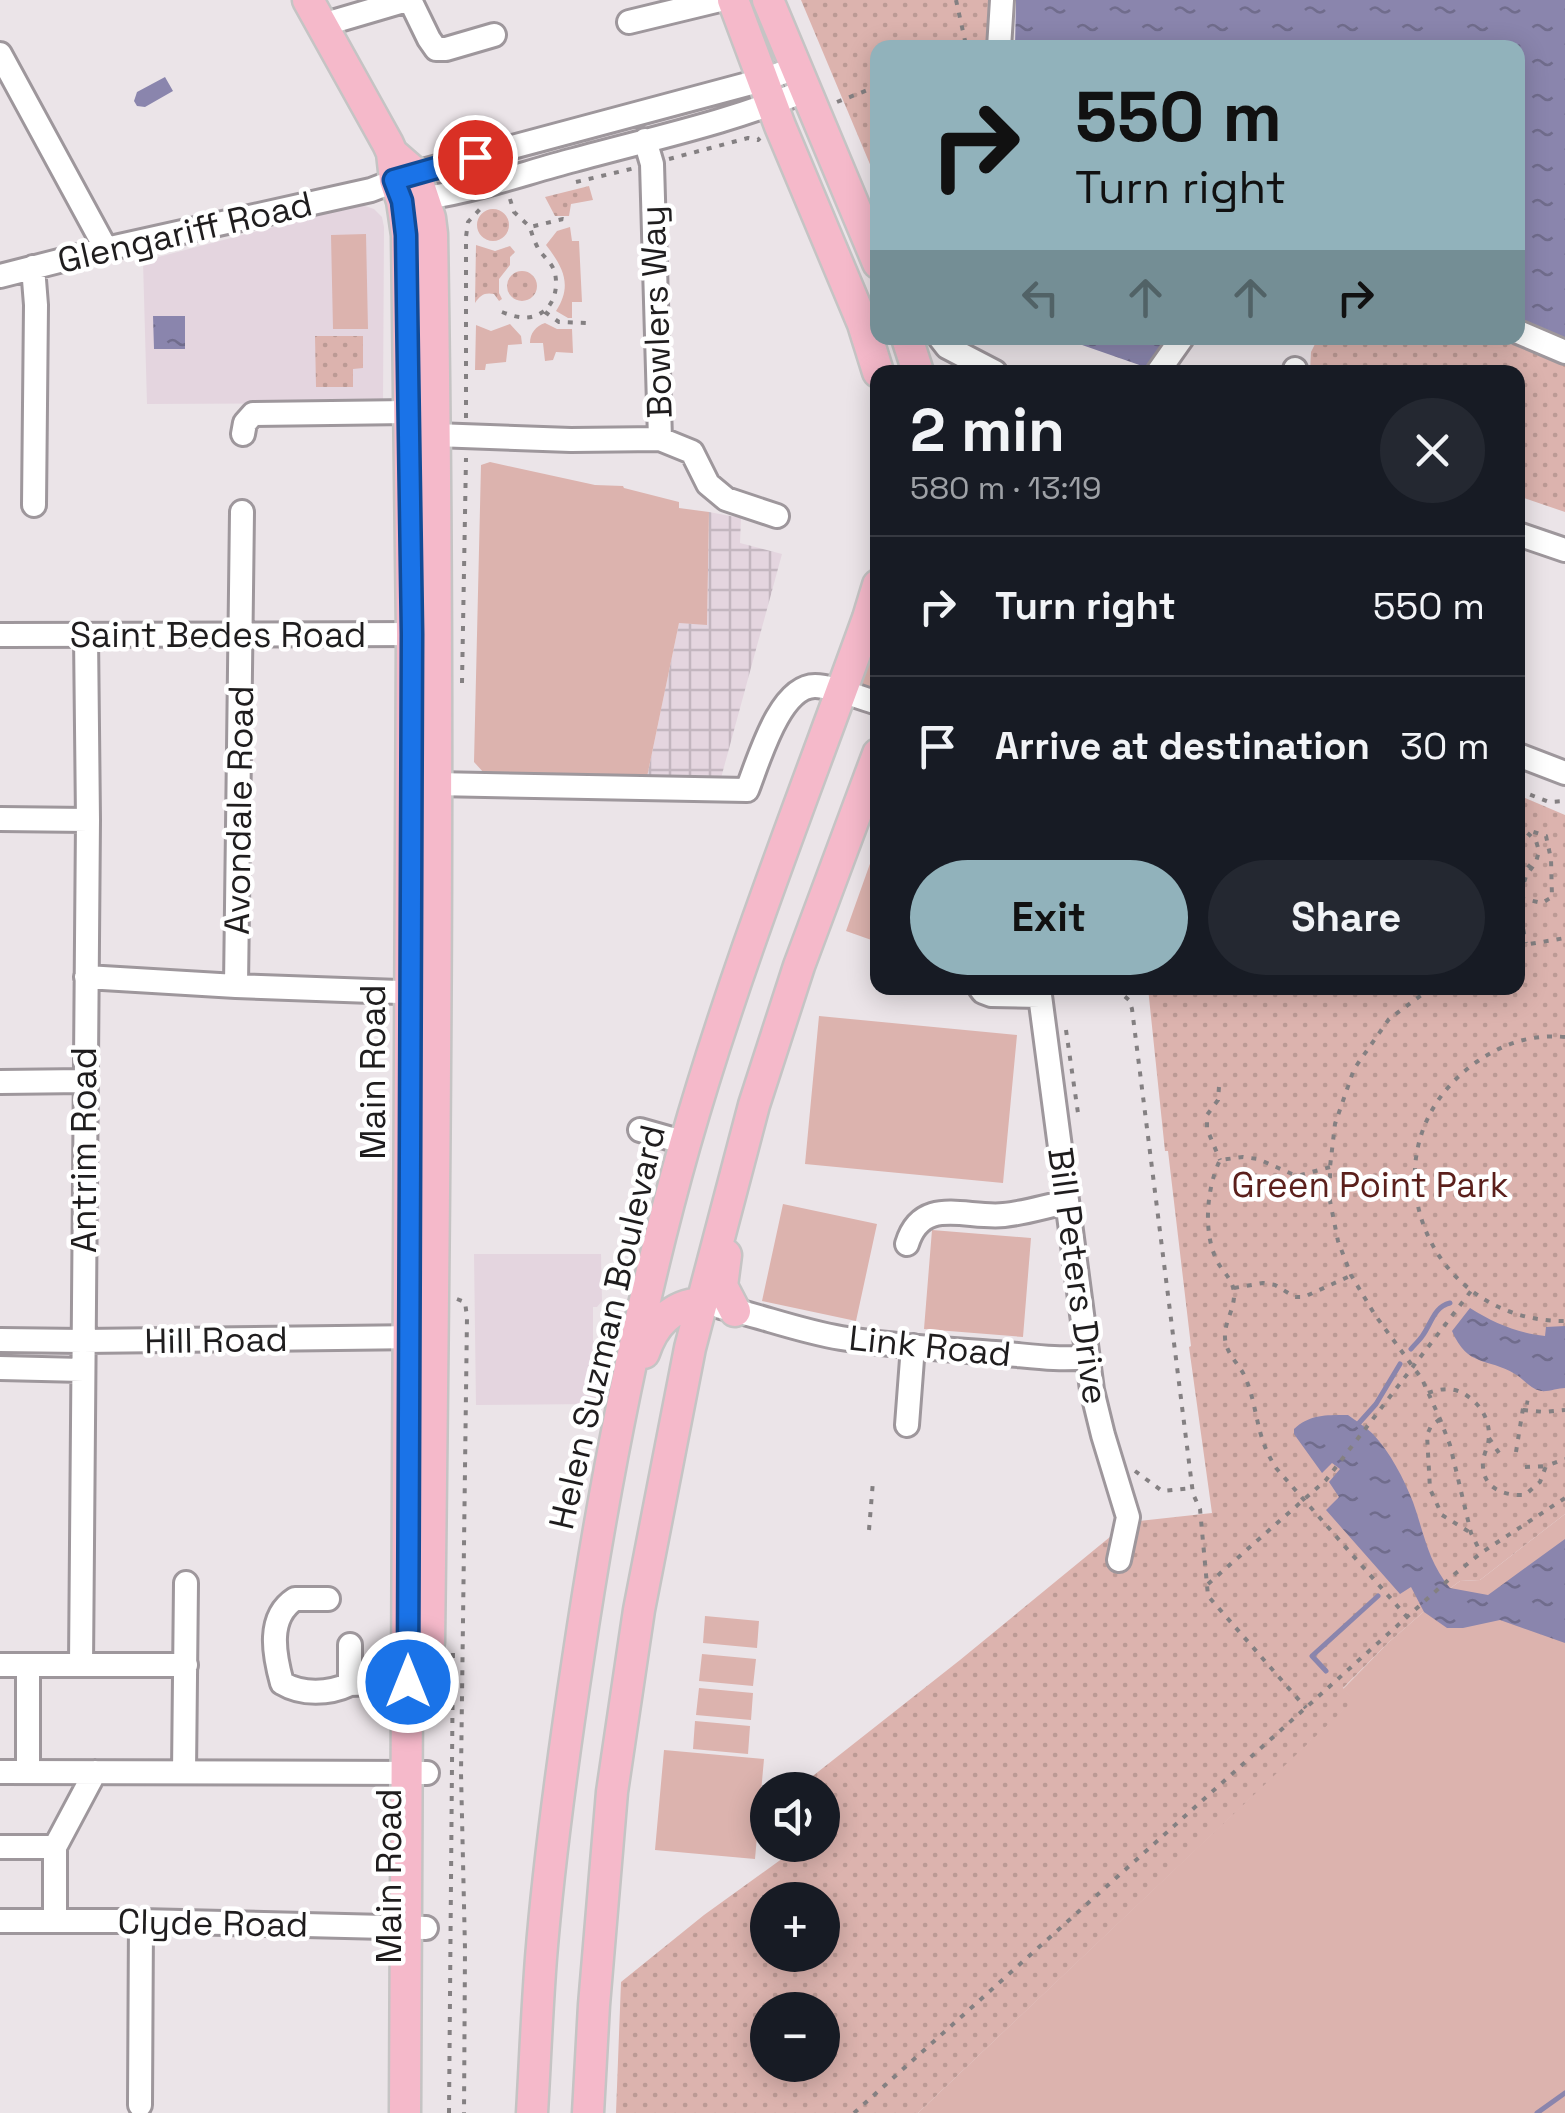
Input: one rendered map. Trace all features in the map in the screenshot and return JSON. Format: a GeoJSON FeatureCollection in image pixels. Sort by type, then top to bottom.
{"type":"FeatureCollection","features":[{"type":"Feature","properties":{"kind":"main road"},"geometry":{"type":"LineString","coordinates":[[733,0],[863,324],[876,365]]}},
{"type":"Feature","properties":{"kind":"main road"},"geometry":{"type":"LineString","coordinates":[[768,0],[870,244]]}},
{"type":"Feature","properties":{"kind":"main road","name":"Main Road"},"geometry":{"type":"LineString","coordinates":[[315,12],[400,183],[432,234],[435,436],[424,634],[416,1928],[406,2113]]}},
{"type":"Feature","properties":{"kind":"main road","name":"Main Road"},"geometry":{"type":"LineString","coordinates":[[400,183],[406,235],[409,412],[435,784],[423,992]]}},
{"type":"Feature","properties":{"kind":"main road","name":"Helen Suzman Boulevard"},"geometry":{"type":"LineString","coordinates":[[532,2113],[553,1838],[590,1579],[628,1376],[686,1143],[742,959],[870,611]]}},
{"type":"Feature","properties":{"kind":"main road"},"geometry":{"type":"LineString","coordinates":[[588,2113],[602,1898],[624,1707],[656,1515],[690,1348],[754,1105],[798,966],[870,775]]}},
{"type":"Feature","properties":{"kind":"main road"},"geometry":{"type":"LineString","coordinates":[[735,1310],[724,1293],[722,1275],[750,1165],[754,1105]]}},
{"type":"Feature","properties":{"kind":"main road"},"geometry":{"type":"LineString","coordinates":[[590,1579],[648,1340],[658,1324],[680,1306],[702,1303]]}},
{"type":"Feature","properties":{"kind":"main road","name":"Main Road"},"geometry":{"type":"LineString","coordinates":[[417,1773],[408,1682],[421,1337]]}},
{"type":"Feature","properties":{"kind":"main road","name":"Main Road"},"geometry":{"type":"LineString","coordinates":[[416,1928],[424,2113]]}},
{"type":"Feature","properties":{"kind":"street"},"geometry":{"type":"LineString","coordinates":[[315,12],[409,0],[436,49],[494,35]]}},
{"type":"Feature","properties":{"kind":"street"},"geometry":{"type":"LineString","coordinates":[[629,22],[684,4],[720,0]]}},
{"type":"Feature","properties":{"kind":"street"},"geometry":{"type":"LineString","coordinates":[[997,40],[1002,0]]}},
{"type":"Feature","properties":{"kind":"street"},"geometry":{"type":"LineString","coordinates":[[0,54],[106,248]]}},
{"type":"Feature","properties":{"kind":"street"},"geometry":{"type":"LineString","coordinates":[[400,183],[644,140],[799,79]]}},
{"type":"Feature","properties":{"kind":"street"},"geometry":{"type":"LineString","coordinates":[[400,183],[768,92]]}},
{"type":"Feature","properties":{"kind":"street","name":"Bowlers Way"},"geometry":{"type":"LineString","coordinates":[[435,436],[660,440],[652,164],[644,140]]}},
{"type":"Feature","properties":{"kind":"street","name":"Glengariff Road"},"geometry":{"type":"LineString","coordinates":[[0,276],[106,248],[400,183]]}},
{"type":"Feature","properties":{"kind":"street"},"geometry":{"type":"LineString","coordinates":[[33,267],[34,504]]}},
{"type":"Feature","properties":{"kind":"street"},"geometry":{"type":"LineString","coordinates":[[1525,335],[1565,352]]}},
{"type":"Feature","properties":{"kind":"street"},"geometry":{"type":"LineString","coordinates":[[945,345],[980,365]]}},
{"type":"Feature","properties":{"kind":"street"},"geometry":{"type":"LineString","coordinates":[[244,434],[246,422],[253,414],[409,412]]}},
{"type":"Feature","properties":{"kind":"street"},"geometry":{"type":"LineString","coordinates":[[660,440],[692,452],[708,484],[726,500],[777,516]]}},
{"type":"Feature","properties":{"kind":"street","name":"Avondale Road"},"geometry":{"type":"LineString","coordinates":[[236,986],[242,512]]}},
{"type":"Feature","properties":{"kind":"street"},"geometry":{"type":"LineString","coordinates":[[1525,536],[1565,550]]}},
{"type":"Feature","properties":{"kind":"street","name":"Saint Bedes Road"},"geometry":{"type":"LineString","coordinates":[[0,635],[424,634]]}},
{"type":"Feature","properties":{"kind":"street","name":"Antrim Road"},"geometry":{"type":"LineString","coordinates":[[81,1665],[86,636]]}},
{"type":"Feature","properties":{"kind":"street"},"geometry":{"type":"LineString","coordinates":[[435,784],[747,790],[771,729],[784,706],[802,689],[816,686],[870,701]]}},
{"type":"Feature","properties":{"kind":"street"},"geometry":{"type":"LineString","coordinates":[[1525,758],[1565,773]]}},
{"type":"Feature","properties":{"kind":"street"},"geometry":{"type":"LineString","coordinates":[[0,819],[88,820]]}},
{"type":"Feature","properties":{"kind":"street"},"geometry":{"type":"LineString","coordinates":[[86,977],[423,992]]}},
{"type":"Feature","properties":{"kind":"street","name":"Bill Peters Drive"},"geometry":{"type":"LineString","coordinates":[[1040,995],[1087,1357],[1097,1413],[1128,1517],[1119,1560]]}},
{"type":"Feature","properties":{"kind":"street"},"geometry":{"type":"LineString","coordinates":[[0,1082],[85,1081]]}},
{"type":"Feature","properties":{"kind":"street"},"geometry":{"type":"LineString","coordinates":[[640,1130],[686,1143]]}},
{"type":"Feature","properties":{"kind":"street"},"geometry":{"type":"LineString","coordinates":[[907,1244],[918,1223],[936,1213],[1002,1216],[1067,1202]]}},
{"type":"Feature","properties":{"kind":"street","name":"Link Road"},"geometry":{"type":"LineString","coordinates":[[702,1303],[839,1338],[1060,1358],[1087,1357]]}},
{"type":"Feature","properties":{"kind":"street","name":"Link Road"},"geometry":{"type":"LineString","coordinates":[[690,1348],[719,1321],[774,1323]]}},
{"type":"Feature","properties":{"kind":"street","name":"Hill Road"},"geometry":{"type":"LineString","coordinates":[[0,1340],[421,1337]]}},
{"type":"Feature","properties":{"kind":"street"},"geometry":{"type":"LineString","coordinates":[[906,1425],[913,1346]]}},
{"type":"Feature","properties":{"kind":"street"},"geometry":{"type":"LineString","coordinates":[[0,1368],[83,1370]]}},
{"type":"Feature","properties":{"kind":"street"},"geometry":{"type":"LineString","coordinates":[[184,1772],[186,1583]]}},
{"type":"Feature","properties":{"kind":"street"},"geometry":{"type":"LineString","coordinates":[[328,1599],[295,1599],[281,1612],[275,1626],[276,1663],[282,1682],[295,1691],[336,1691],[350,1684],[408,1682]]}},
{"type":"Feature","properties":{"kind":"street"},"geometry":{"type":"LineString","coordinates":[[350,1646],[350,1684]]}},
{"type":"Feature","properties":{"kind":"street"},"geometry":{"type":"LineString","coordinates":[[0,1665],[186,1665]]}},
{"type":"Feature","properties":{"kind":"street"},"geometry":{"type":"LineString","coordinates":[[28,1665],[28,1772]]}},
{"type":"Feature","properties":{"kind":"street"},"geometry":{"type":"LineString","coordinates":[[0,1772],[417,1773]]}},
{"type":"Feature","properties":{"kind":"street"},"geometry":{"type":"LineString","coordinates":[[55,1920],[55,1847],[95,1772]]}},
{"type":"Feature","properties":{"kind":"street"},"geometry":{"type":"LineString","coordinates":[[0,1847],[55,1847]]}},
{"type":"Feature","properties":{"kind":"street","name":"Clyde Road"},"geometry":{"type":"LineString","coordinates":[[0,1920],[416,1928]]}},
{"type":"Feature","properties":{"kind":"street"},"geometry":{"type":"LineString","coordinates":[[140,2106],[141,1921]]}},
{"type":"Feature","properties":{"kind":"path"},"geometry":{"type":"LineString","coordinates":[[956,0],[965,40]]}},
{"type":"Feature","properties":{"kind":"path"},"geometry":{"type":"LineString","coordinates":[[837,102],[870,89]]}},
{"type":"Feature","properties":{"kind":"path"},"geometry":{"type":"LineString","coordinates":[[563,186],[748,138],[758,140]]}},
{"type":"Feature","properties":{"kind":"path"},"geometry":{"type":"LineString","coordinates":[[497,202],[510,198],[514,212],[530,227],[534,240],[553,267],[556,282],[554,299],[545,312],[532,318],[516,318],[502,312]]}},
{"type":"Feature","properties":{"kind":"path"},"geometry":{"type":"LineString","coordinates":[[458,220],[468,222]]}},
{"type":"Feature","properties":{"kind":"path"},"geometry":{"type":"LineString","coordinates":[[530,227],[569,220]]}},
{"type":"Feature","properties":{"kind":"path"},"geometry":{"type":"LineString","coordinates":[[545,312],[559,322],[586,323]]}},
{"type":"Feature","properties":{"kind":"path"},"geometry":{"type":"LineString","coordinates":[[1525,793],[1548,802],[1565,801]]}},
{"type":"Feature","properties":{"kind":"path"},"geometry":{"type":"LineString","coordinates":[[1525,831],[1536,841],[1539,851],[1525,883]]}},
{"type":"Feature","properties":{"kind":"path"},"geometry":{"type":"LineString","coordinates":[[1525,902],[1542,903],[1552,897],[1546,836],[1531,831],[1528,834]]}},
{"type":"Feature","properties":{"kind":"path"},"geometry":{"type":"LineString","coordinates":[[1525,862],[1531,868]]}},
{"type":"Feature","properties":{"kind":"path"},"geometry":{"type":"LineString","coordinates":[[1525,938],[1526,943],[1565,938]]}},
{"type":"Feature","properties":{"kind":"path"},"geometry":{"type":"LineString","coordinates":[[1123,995],[1132,1009],[1193,1488],[1200,1510],[1208,1596],[1306,1708]]}},
{"type":"Feature","properties":{"kind":"path"},"geometry":{"type":"LineString","coordinates":[[1422,995],[1389,1020],[1354,1069],[1335,1124],[1330,1201],[1351,1276],[1414,1367],[1440,1419],[1471,1534],[1481,1553]]}},
{"type":"Feature","properties":{"kind":"path"},"geometry":{"type":"LineString","coordinates":[[1565,1036],[1517,1041],[1491,1052],[1464,1071],[1433,1108],[1416,1157],[1415,1183],[1422,1222],[1441,1260],[1456,1279],[1498,1308],[1519,1316],[1565,1320]]}},
{"type":"Feature","properties":{"kind":"path"},"geometry":{"type":"LineString","coordinates":[[1219,1087],[1216,1106],[1206,1122],[1220,1160],[1208,1205],[1209,1236],[1235,1298],[1224,1327],[1225,1344],[1246,1380],[1258,1433],[1276,1468],[1406,1618]]}},
{"type":"Feature","properties":{"kind":"path"},"geometry":{"type":"LineString","coordinates":[[1220,1160],[1258,1159],[1301,1175],[1330,1167]]}},
{"type":"Feature","properties":{"kind":"path"},"geometry":{"type":"LineString","coordinates":[[1234,1288],[1263,1282],[1294,1297],[1304,1297],[1351,1276]]}},
{"type":"Feature","properties":{"kind":"path"},"geometry":{"type":"LineString","coordinates":[[1207,1585],[1326,1480],[1471,1291]]}},
{"type":"Feature","properties":{"kind":"path"},"geometry":{"type":"LineString","coordinates":[[456,1299],[465,1302],[467,1317],[462,1774],[464,2113]]}},
{"type":"Feature","properties":{"kind":"path"},"geometry":{"type":"LineString","coordinates":[[1428,1393],[1446,1388],[1465,1394],[1484,1414],[1489,1438],[1503,1459]]}},
{"type":"Feature","properties":{"kind":"path"},"geometry":{"type":"LineString","coordinates":[[1516,1452],[1524,1402],[1529,1403]]}},
{"type":"Feature","properties":{"kind":"path"},"geometry":{"type":"LineString","coordinates":[[1522,1410],[1565,1410]]}},
{"type":"Feature","properties":{"kind":"path"},"geometry":{"type":"LineString","coordinates":[[1440,1419],[1427,1435],[1430,1489],[1442,1515],[1471,1534]]}},
{"type":"Feature","properties":{"kind":"path"},"geometry":{"type":"LineString","coordinates":[[1489,1438],[1485,1476],[1489,1484],[1504,1493],[1525,1494],[1534,1489],[1546,1466]]}},
{"type":"Feature","properties":{"kind":"path"},"geometry":{"type":"LineString","coordinates":[[1524,1466],[1546,1466],[1565,1459]]}},
{"type":"Feature","properties":{"kind":"path"},"geometry":{"type":"LineString","coordinates":[[1130,1465],[1162,1492],[1193,1488]]}},
{"type":"Feature","properties":{"kind":"path"},"geometry":{"type":"LineString","coordinates":[[869,1530],[873,1481]]}},
{"type":"Feature","properties":{"kind":"path"},"geometry":{"type":"LineString","coordinates":[[854,2113],[1456,1573],[1565,1498]]}},
{"type":"Feature","properties":{"kind":"shaded area"},"geometry":{"type":"Polygon","coordinates":[[[354,206],[374,209],[382,217],[384,227],[383,403],[147,404],[143,261],[354,206]]]}},
{"type":"Feature","properties":{"kind":"shaded area"},"geometry":{"type":"Polygon","coordinates":[[[709,512],[741,518],[740,543],[782,554],[721,778],[647,777],[679,623],[707,624],[709,512]]]}},
{"type":"Feature","properties":{"kind":"shaded area"},"geometry":{"type":"Polygon","coordinates":[[[474,1254],[601,1254],[602,1301],[593,1307],[599,1377],[595,1404],[476,1405],[474,1254]]]}},
{"type":"Feature","properties":{"kind":"green space"},"geometry":{"type":"Polygon","coordinates":[[[801,0],[990,0],[987,40],[870,40],[870,164],[801,0]]]}},
{"type":"Feature","properties":{"kind":"green space"},"geometry":{"type":"Polygon","coordinates":[[[589,186],[593,200],[571,204],[569,216],[555,216],[545,197],[589,186]]]}},
{"type":"Feature","properties":{"kind":"green space"},"geometry":{"type":"Polygon","coordinates":[[[493,209],[504,214],[509,225],[504,236],[493,241],[482,236],[477,225],[482,214],[493,209]]]}},
{"type":"Feature","properties":{"kind":"green space"},"geometry":{"type":"Polygon","coordinates":[[[570,227],[572,241],[579,241],[582,302],[572,302],[572,318],[568,318],[556,311],[564,293],[564,276],[546,245],[557,231],[570,227]]]}},
{"type":"Feature","properties":{"kind":"green space"},"geometry":{"type":"Polygon","coordinates":[[[366,234],[368,329],[333,329],[331,235],[366,234]]]}},
{"type":"Feature","properties":{"kind":"green space"},"geometry":{"type":"Polygon","coordinates":[[[476,245],[495,251],[510,246],[515,252],[499,279],[499,301],[488,293],[475,303],[476,245]]]}},
{"type":"Feature","properties":{"kind":"green space"},"geometry":{"type":"Polygon","coordinates":[[[522,271],[536,280],[537,286],[528,300],[522,301],[508,292],[507,286],[516,272],[522,271]]]}},
{"type":"Feature","properties":{"kind":"green space"},"geometry":{"type":"Polygon","coordinates":[[[545,323],[557,329],[572,329],[573,353],[556,352],[553,360],[545,361],[543,343],[530,343],[534,330],[545,323]]]}},
{"type":"Feature","properties":{"kind":"green space"},"geometry":{"type":"Polygon","coordinates":[[[510,324],[521,336],[522,344],[508,345],[506,362],[486,364],[485,370],[475,370],[476,325],[491,331],[510,324]]]}},
{"type":"Feature","properties":{"kind":"green space"},"geometry":{"type":"Polygon","coordinates":[[[315,336],[363,336],[363,368],[353,369],[353,387],[316,387],[315,336]]]}},
{"type":"Feature","properties":{"kind":"green space"},"geometry":{"type":"Polygon","coordinates":[[[1314,345],[1514,345],[1565,365],[1565,512],[1525,498],[1525,365],[1310,365],[1314,345]]]}},
{"type":"Feature","properties":{"kind":"green space"},"geometry":{"type":"Polygon","coordinates":[[[490,462],[595,485],[623,486],[679,502],[679,508],[709,512],[707,625],[679,623],[647,777],[484,773],[474,762],[481,465],[490,462]]]}},
{"type":"Feature","properties":{"kind":"green space"},"geometry":{"type":"Polygon","coordinates":[[[870,658],[870,689],[861,683],[870,658]]]}},
{"type":"Feature","properties":{"kind":"green space","name":"Green Point Park"},"geometry":{"type":"Polygon","coordinates":[[[1525,798],[1565,815],[1565,1514],[1480,1580],[1460,1581],[1389,1642],[1343,1688],[1354,1700],[918,2113],[616,2113],[621,1982],[704,1915],[777,1862],[840,1862],[840,1772],[818,1772],[1116,1532],[1131,1539],[1139,1521],[1212,1513],[1149,995],[1525,995],[1525,798]]]}},
{"type":"Feature","properties":{"kind":"green space"},"geometry":{"type":"Polygon","coordinates":[[[870,864],[870,940],[846,931],[870,864]]]}},
{"type":"Feature","properties":{"kind":"green space"},"geometry":{"type":"Polygon","coordinates":[[[819,1016],[1017,1035],[1003,1183],[805,1164],[819,1016]]]}},
{"type":"Feature","properties":{"kind":"green space"},"geometry":{"type":"Polygon","coordinates":[[[783,1204],[877,1224],[856,1321],[762,1301],[783,1204]]]}},
{"type":"Feature","properties":{"kind":"green space"},"geometry":{"type":"Polygon","coordinates":[[[932,1230],[1031,1238],[1023,1337],[924,1329],[932,1230]]]}},
{"type":"Feature","properties":{"kind":"green space"},"geometry":{"type":"Polygon","coordinates":[[[1565,1514],[1565,2113],[918,2113],[1353,1700],[1343,1689],[1389,1642],[1460,1581],[1480,1580],[1565,1514]]]}},
{"type":"Feature","properties":{"kind":"green space"},"geometry":{"type":"Polygon","coordinates":[[[705,1616],[759,1621],[757,1648],[703,1643],[705,1616]]]}},
{"type":"Feature","properties":{"kind":"green space"},"geometry":{"type":"Polygon","coordinates":[[[702,1654],[756,1659],[753,1686],[699,1681],[702,1654]]]}},
{"type":"Feature","properties":{"kind":"green space"},"geometry":{"type":"Polygon","coordinates":[[[699,1688],[753,1693],[751,1720],[696,1715],[699,1688]]]}},
{"type":"Feature","properties":{"kind":"green space"},"geometry":{"type":"Polygon","coordinates":[[[695,1721],[750,1726],[748,1754],[693,1749],[695,1721]]]}},
{"type":"Feature","properties":{"kind":"green space"},"geometry":{"type":"Polygon","coordinates":[[[664,1750],[764,1759],[763,1772],[750,1772],[750,1859],[655,1850],[664,1750]]]}},
{"type":"Feature","properties":{"kind":"water"},"geometry":{"type":"Polygon","coordinates":[[[1016,0],[1565,0],[1565,338],[1525,321],[1525,40],[1015,40],[1016,0]]]}},
{"type":"Feature","properties":{"kind":"water"},"geometry":{"type":"Polygon","coordinates":[[[165,77],[173,91],[145,107],[137,106],[137,92],[165,77]]]}},
{"type":"Feature","properties":{"kind":"water"},"geometry":{"type":"Polygon","coordinates":[[[153,316],[185,316],[185,349],[154,349],[153,316]]]}},
{"type":"Feature","properties":{"kind":"water"},"geometry":{"type":"Polygon","coordinates":[[[1082,345],[1164,345],[1150,365],[1139,365],[1082,345]]]}},
{"type":"Feature","properties":{"kind":"water"},"geometry":{"type":"Polygon","coordinates":[[[1470,1308],[1535,1335],[1545,1336],[1546,1327],[1565,1326],[1565,1388],[1537,1390],[1515,1374],[1465,1351],[1452,1331],[1470,1308]]]}},
{"type":"Feature","properties":{"kind":"water"},"geometry":{"type":"Polygon","coordinates":[[[1348,1415],[1373,1434],[1396,1466],[1432,1558],[1450,1588],[1488,1595],[1565,1539],[1565,1643],[1500,1620],[1447,1628],[1424,1612],[1411,1587],[1400,1594],[1326,1510],[1339,1497],[1329,1482],[1340,1469],[1332,1463],[1322,1473],[1294,1434],[1294,1429],[1313,1418],[1348,1415]]]}},
{"type":"Feature","properties":{"kind":"waterway"},"geometry":{"type":"LineString","coordinates":[[1411,1349],[1437,1311],[1450,1303]]}},
{"type":"Feature","properties":{"kind":"waterway"},"geometry":{"type":"LineString","coordinates":[[1359,1423],[1376,1404],[1400,1364]]}},
{"type":"Feature","properties":{"kind":"waterway"},"geometry":{"type":"LineString","coordinates":[[1326,1671],[1312,1656],[1378,1596]]}},
{"type":"Feature","properties":{"kind":"waterway"},"geometry":{"type":"LineString","coordinates":[[1537,2113],[1565,2093]]}},
{"type":"Feature","properties":{"kind":"route"},"geometry":{"type":"LineString","coordinates":[[408,1682],[412,634],[406,235],[402,201],[394,180],[475,157]]}}]}
